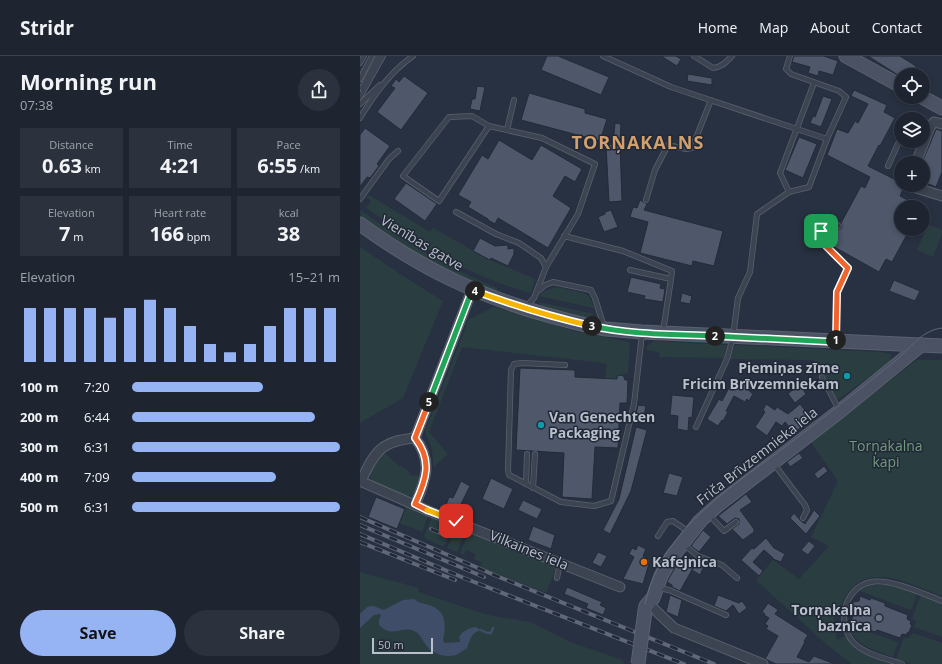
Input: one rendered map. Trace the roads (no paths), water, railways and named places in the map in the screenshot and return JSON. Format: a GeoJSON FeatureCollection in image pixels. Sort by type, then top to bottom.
{"type":"FeatureCollection","features":[{"type":"Feature","properties":{"kind":"main road"},"geometry":{"type":"LineString","coordinates":[[846,56],[862,59],[894,81]]}},
{"type":"Feature","properties":{"kind":"main road"},"geometry":{"type":"LineString","coordinates":[[930,101],[942,108]]}},
{"type":"Feature","properties":{"kind":"main road","name":"Vienības gatve"},"geometry":{"type":"LineString","coordinates":[[360,224],[420,264],[472,290],[524,309],[605,329],[733,337],[942,346]]}},
{"type":"Feature","properties":{"kind":"main road","name":"Friča Brīvzemnieka iela"},"geometry":{"type":"LineString","coordinates":[[638,664],[646,608],[653,598],[661,576],[670,558],[686,538],[719,504],[840,411],[921,345]]}},
{"type":"Feature","properties":{"kind":"street"},"geometry":{"type":"LineString","coordinates":[[930,128],[934,122],[942,124]]}},
{"type":"Feature","properties":{"kind":"street"},"geometry":{"type":"LineString","coordinates":[[929,192],[942,196]]}},
{"type":"Feature","properties":{"kind":"street"},"geometry":{"type":"LineString","coordinates":[[415,504],[424,484],[426,459],[415,438],[472,290]]}},
{"type":"Feature","properties":{"kind":"street","name":"Vilkaines iela"},"geometry":{"type":"LineString","coordinates":[[415,438],[402,439],[388,443],[378,451],[370,461],[360,481],[620,587]]}},
{"type":"Feature","properties":{"kind":"street"},"geometry":{"type":"LineString","coordinates":[[646,608],[653,608],[674,628],[763,664]]}},
{"type":"Feature","properties":{"kind":"lane"},"geometry":{"type":"LineString","coordinates":[[360,64],[364,56]]}},
{"type":"Feature","properties":{"kind":"lane"},"geometry":{"type":"LineString","coordinates":[[360,79],[372,56]]}},
{"type":"Feature","properties":{"kind":"lane"},"geometry":{"type":"LineString","coordinates":[[360,95],[378,56]]}},
{"type":"Feature","properties":{"kind":"lane"},"geometry":{"type":"LineString","coordinates":[[360,95],[383,56]]}},
{"type":"Feature","properties":{"kind":"lane"},"geometry":{"type":"LineString","coordinates":[[360,104],[404,62],[413,56]]}},
{"type":"Feature","properties":{"kind":"lane"},"geometry":{"type":"LineString","coordinates":[[603,56],[671,87],[827,139]]}},
{"type":"Feature","properties":{"kind":"lane"},"geometry":{"type":"LineString","coordinates":[[694,56],[713,68],[719,67],[726,63],[732,56]]}},
{"type":"Feature","properties":{"kind":"lane"},"geometry":{"type":"LineString","coordinates":[[696,427],[727,358],[733,337],[738,298],[750,272],[757,214],[789,192],[808,187],[827,139],[846,98],[839,91],[791,74],[786,69],[790,56]]}},
{"type":"Feature","properties":{"kind":"lane"},"geometry":{"type":"LineString","coordinates":[[360,118],[386,80]]}},
{"type":"Feature","properties":{"kind":"lane"},"geometry":{"type":"LineString","coordinates":[[789,192],[780,173],[814,82]]}},
{"type":"Feature","properties":{"kind":"lane"},"geometry":{"type":"LineString","coordinates":[[507,130],[514,100]]}},
{"type":"Feature","properties":{"kind":"lane"},"geometry":{"type":"LineString","coordinates":[[646,200],[655,170],[668,145],[686,149],[692,148],[711,100]]}},
{"type":"Feature","properties":{"kind":"lane"},"geometry":{"type":"LineString","coordinates":[[489,126],[439,201],[403,176],[449,117],[472,116],[489,126],[542,138],[595,164],[578,214],[546,268],[538,291],[524,309]]}},
{"type":"Feature","properties":{"kind":"lane"},"geometry":{"type":"LineString","coordinates":[[888,166],[896,148]]}},
{"type":"Feature","properties":{"kind":"lane"},"geometry":{"type":"LineString","coordinates":[[360,199],[390,159],[398,151]]}},
{"type":"Feature","properties":{"kind":"lane"},"geometry":{"type":"LineString","coordinates":[[456,212],[496,234],[519,243],[541,258],[546,268]]}},
{"type":"Feature","properties":{"kind":"lane"},"geometry":{"type":"LineString","coordinates":[[836,342],[837,292],[848,268],[819,237],[824,225],[836,224],[839,226]]}},
{"type":"Feature","properties":{"kind":"lane"},"geometry":{"type":"LineString","coordinates":[[564,236],[623,251],[672,271],[663,333]]}},
{"type":"Feature","properties":{"kind":"lane"},"geometry":{"type":"LineString","coordinates":[[630,270],[671,279]]}},
{"type":"Feature","properties":{"kind":"lane"},"geometry":{"type":"LineString","coordinates":[[538,291],[545,285],[553,282],[591,290],[605,329]]}},
{"type":"Feature","properties":{"kind":"lane"},"geometry":{"type":"LineString","coordinates":[[565,365],[514,364],[511,370],[509,475],[561,502],[594,506],[611,502],[634,404],[642,332]]}},
{"type":"Feature","properties":{"kind":"lane"},"geometry":{"type":"LineString","coordinates":[[822,376],[840,411]]}},
{"type":"Feature","properties":{"kind":"lane"},"geometry":{"type":"LineString","coordinates":[[526,484],[527,454]]}},
{"type":"Feature","properties":{"kind":"lane"},"geometry":{"type":"LineString","coordinates":[[533,488],[535,454]]}},
{"type":"Feature","properties":{"kind":"lane"},"geometry":{"type":"LineString","coordinates":[[773,463],[805,505],[807,510],[803,518]]}},
{"type":"Feature","properties":{"kind":"lane"},"geometry":{"type":"LineString","coordinates":[[708,514],[724,531],[736,522]]}},
{"type":"Feature","properties":{"kind":"lane"},"geometry":{"type":"LineString","coordinates":[[658,536],[667,522],[674,521],[698,556],[722,565],[737,578]]}},
{"type":"Feature","properties":{"kind":"lane"},"geometry":{"type":"LineString","coordinates":[[557,578],[560,563]]}},
{"type":"Feature","properties":{"kind":"lane"},"geometry":{"type":"LineString","coordinates":[[902,664],[866,652],[858,647],[852,640],[846,630],[844,621],[844,610],[850,596],[865,584],[881,581],[891,583],[942,601]]}},
{"type":"Feature","properties":{"kind":"lane"},"geometry":{"type":"LineString","coordinates":[[656,588],[669,590],[726,615]]}},
{"type":"Feature","properties":{"kind":"water"},"geometry":{"type":"Polygon","coordinates":[[[414,599],[435,608],[442,615],[445,624],[443,641],[445,643],[460,642],[459,638],[463,632],[475,627],[481,630],[473,635],[467,648],[456,655],[448,656],[432,651],[414,631],[389,631],[384,629],[379,625],[380,614],[374,615],[360,628],[360,614],[366,608],[373,606],[384,610],[403,600],[414,599]]]}},
{"type":"Feature","properties":{"kind":"waterway"},"geometry":{"type":"LineString","coordinates":[[481,630],[491,633],[493,628]]}},
{"type":"Feature","properties":{"kind":"tram line"},"geometry":{"type":"LineString","coordinates":[[636,664],[644,609],[651,582],[668,550],[688,526],[725,492],[868,383],[900,357],[922,336],[928,332],[942,328]]}},
{"type":"Feature","properties":{"kind":"railway"},"geometry":{"type":"LineString","coordinates":[[360,517],[499,577],[714,664]]}},
{"type":"Feature","properties":{"kind":"railway"},"geometry":{"type":"LineString","coordinates":[[360,525],[484,577]]}},
{"type":"Feature","properties":{"kind":"railway"},"geometry":{"type":"LineString","coordinates":[[431,529],[447,536]]}},
{"type":"Feature","properties":{"kind":"railway"},"geometry":{"type":"LineString","coordinates":[[360,534],[464,578],[684,664]]}},
{"type":"Feature","properties":{"kind":"railway"},"geometry":{"type":"LineString","coordinates":[[360,542],[455,580]]}},
{"type":"Feature","properties":{"kind":"place","name":"Piemiņas zīme Fricim Brīvzemniekam"},"geometry":{"type":"Point","coordinates":[847,376]}},
{"type":"Feature","properties":{"kind":"place","name":"Van Genechten Packaging"},"geometry":{"type":"Point","coordinates":[541,425]}},
{"type":"Feature","properties":{"kind":"place","name":"Kafejnica"},"geometry":{"type":"Point","coordinates":[644,562]}},
{"type":"Feature","properties":{"kind":"place","name":"Torņakalna baznīca"},"geometry":{"type":"Point","coordinates":[879,618]}},
{"type":"Feature","properties":{"kind":"district","name":"TORŅAKALNS"},"geometry":{"type":"Point","coordinates":[638,143]}},
{"type":"Feature","properties":{"kind":"park label","name":"Torņakalna kapi"},"geometry":{"type":"Point","coordinates":[886,454]}}]}
